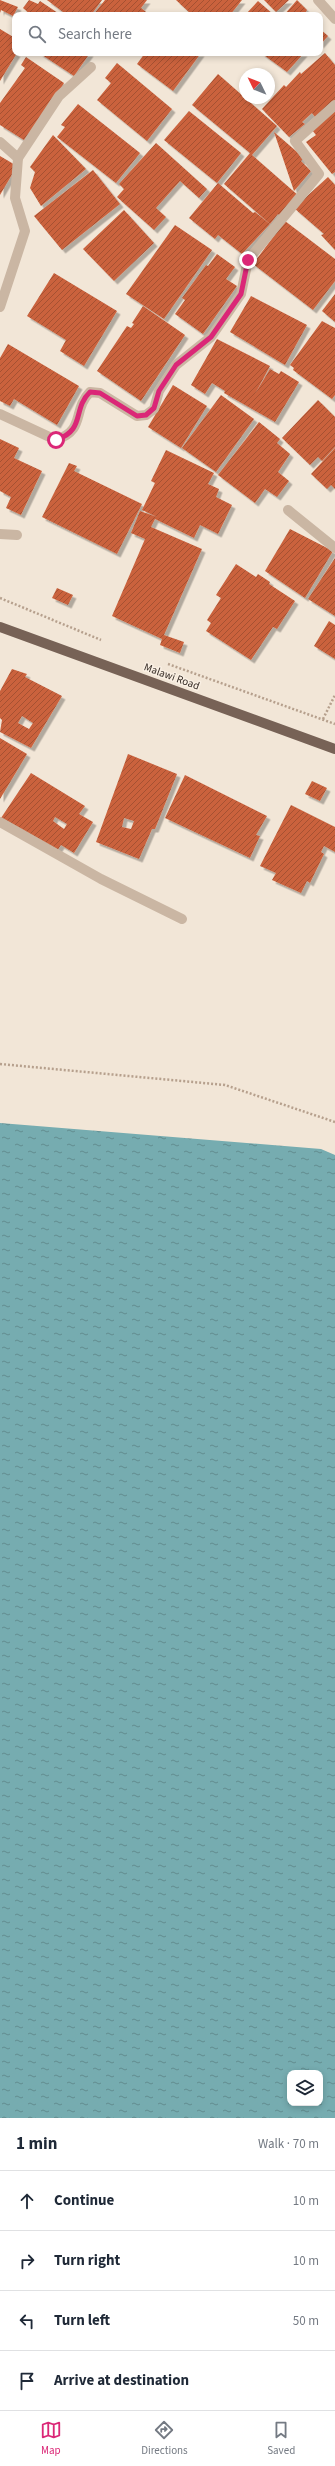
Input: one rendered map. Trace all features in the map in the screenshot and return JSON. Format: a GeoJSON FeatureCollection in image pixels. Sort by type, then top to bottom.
{"type":"FeatureCollection","features":[{"type":"Feature","properties":{"kind":"main road","name":"Malawi Road"},"geometry":{"type":"LineString","coordinates":[[0,627],[335,749]]}},
{"type":"Feature","properties":{"kind":"street"},"geometry":{"type":"LineString","coordinates":[[318,0],[335,19]]}},
{"type":"Feature","properties":{"kind":"street"},"geometry":{"type":"LineString","coordinates":[[0,307],[25,230],[15,198],[18,158],[59,96],[91,67]]}},
{"type":"Feature","properties":{"kind":"street"},"geometry":{"type":"LineString","coordinates":[[0,414],[56,440],[67,437],[76,428],[83,398],[90,392],[100,393],[137,416],[146,415],[154,408],[159,391],[176,365],[211,337],[241,294],[248,260],[319,174],[295,141],[335,105]]}},
{"type":"Feature","properties":{"kind":"street"},"geometry":{"type":"LineString","coordinates":[[0,142],[18,158]]}},
{"type":"Feature","properties":{"kind":"street"},"geometry":{"type":"LineString","coordinates":[[288,510],[335,548]]}},
{"type":"Feature","properties":{"kind":"street"},"geometry":{"type":"LineString","coordinates":[[0,534],[17,535]]}},
{"type":"Feature","properties":{"kind":"street"},"geometry":{"type":"LineString","coordinates":[[0,822],[101,879],[182,919]]}},
{"type":"Feature","properties":{"kind":"path"},"geometry":{"type":"LineString","coordinates":[[0,598],[104,641]]}},
{"type":"Feature","properties":{"kind":"path"},"geometry":{"type":"LineString","coordinates":[[162,662],[335,724]]}},
{"type":"Feature","properties":{"kind":"path"},"geometry":{"type":"LineString","coordinates":[[323,719],[335,695]]}},
{"type":"Feature","properties":{"kind":"path"},"geometry":{"type":"LineString","coordinates":[[0,1064],[225,1085],[335,1122]]}},
{"type":"Feature","properties":{"kind":"water"},"geometry":{"type":"Polygon","coordinates":[[[0,1123],[321,1149],[335,1155],[335,2118],[0,2118],[0,1123]]]}},
{"type":"Feature","properties":{"kind":"building"},"geometry":{"type":"Polygon","coordinates":[[[0,0],[18,7],[15,12],[12,12],[12,16],[1,10],[0,13],[0,0]]]}},
{"type":"Feature","properties":{"kind":"building"},"geometry":{"type":"Polygon","coordinates":[[[29,0],[38,4],[40,1],[56,12],[28,12],[23,8],[29,0]]]}},
{"type":"Feature","properties":{"kind":"building"},"geometry":{"type":"Polygon","coordinates":[[[47,0],[102,0],[93,12],[63,12],[47,0]]]}},
{"type":"Feature","properties":{"kind":"building"},"geometry":{"type":"Polygon","coordinates":[[[105,0],[147,0],[141,8],[146,12],[95,12],[105,0]]]}},
{"type":"Feature","properties":{"kind":"building"},"geometry":{"type":"Polygon","coordinates":[[[176,0],[242,0],[232,12],[189,12],[176,0]]]}},
{"type":"Feature","properties":{"kind":"building"},"geometry":{"type":"Polygon","coordinates":[[[264,0],[289,0],[276,12],[264,0]]]}},
{"type":"Feature","properties":{"kind":"building"},"geometry":{"type":"Polygon","coordinates":[[[297,0],[307,10],[306,12],[287,12],[297,0]]]}},
{"type":"Feature","properties":{"kind":"building"},"geometry":{"type":"Polygon","coordinates":[[[258,1],[271,12],[248,12],[258,1]]]}},
{"type":"Feature","properties":{"kind":"building"},"geometry":{"type":"Polygon","coordinates":[[[0,29],[12,36],[12,56],[15,56],[0,81],[0,29]]]}},
{"type":"Feature","properties":{"kind":"building"},"geometry":{"type":"Polygon","coordinates":[[[323,32],[328,36],[323,42],[323,32]]]}},
{"type":"Feature","properties":{"kind":"building"},"geometry":{"type":"Polygon","coordinates":[[[325,53],[335,65],[335,100],[315,117],[312,113],[302,122],[305,124],[289,137],[262,109],[267,104],[275,104],[275,95],[284,85],[286,87],[300,72],[301,74],[325,53]]]}},
{"type":"Feature","properties":{"kind":"building"},"geometry":{"type":"Polygon","coordinates":[[[44,56],[88,56],[74,76],[44,56]]]}},
{"type":"Feature","properties":{"kind":"building"},"geometry":{"type":"Polygon","coordinates":[[[143,56],[199,56],[173,91],[137,64],[143,56]]]}},
{"type":"Feature","properties":{"kind":"building"},"geometry":{"type":"Polygon","coordinates":[[[265,56],[301,56],[287,72],[265,56]]]}},
{"type":"Feature","properties":{"kind":"building"},"geometry":{"type":"Polygon","coordinates":[[[26,57],[64,83],[27,142],[0,125],[0,103],[25,68],[21,65],[26,57]]]}},
{"type":"Feature","properties":{"kind":"building"},"geometry":{"type":"Polygon","coordinates":[[[117,63],[172,109],[147,141],[97,100],[111,83],[105,78],[117,63]]]}},
{"type":"Feature","properties":{"kind":"building"},"geometry":{"type":"Polygon","coordinates":[[[218,74],[239,93],[239,104],[252,104],[277,126],[252,155],[300,197],[282,218],[278,214],[270,224],[224,184],[250,153],[192,105],[218,74]]]}},
{"type":"Feature","properties":{"kind":"building"},"geometry":{"type":"Polygon","coordinates":[[[78,104],[140,153],[116,183],[57,137],[65,127],[61,125],[78,104]]]}},
{"type":"Feature","properties":{"kind":"building"},"geometry":{"type":"Polygon","coordinates":[[[189,111],[241,153],[217,183],[164,140],[189,111]]]}},
{"type":"Feature","properties":{"kind":"building"},"geometry":{"type":"Polygon","coordinates":[[[335,111],[335,172],[332,174],[306,142],[316,135],[312,130],[335,111]]]}},
{"type":"Feature","properties":{"kind":"building"},"geometry":{"type":"Polygon","coordinates":[[[274,132],[304,158],[301,161],[311,171],[294,191],[274,132]]]}},
{"type":"Feature","properties":{"kind":"building"},"geometry":{"type":"Polygon","coordinates":[[[53,135],[86,169],[41,206],[30,188],[35,172],[30,167],[53,135]]]}},
{"type":"Feature","properties":{"kind":"building"},"geometry":{"type":"Polygon","coordinates":[[[156,143],[207,189],[199,198],[180,181],[156,208],[166,217],[154,230],[117,197],[124,189],[119,184],[156,143]]]}},
{"type":"Feature","properties":{"kind":"building"},"geometry":{"type":"Polygon","coordinates":[[[0,156],[17,166],[0,195],[0,156]]]}},
{"type":"Feature","properties":{"kind":"building"},"geometry":{"type":"Polygon","coordinates":[[[93,170],[120,204],[62,250],[34,216],[93,170]]]}},
{"type":"Feature","properties":{"kind":"building"},"geometry":{"type":"Polygon","coordinates":[[[328,177],[335,185],[335,250],[321,235],[324,234],[294,208],[328,177]]]}},
{"type":"Feature","properties":{"kind":"building"},"geometry":{"type":"Polygon","coordinates":[[[218,183],[253,213],[255,212],[270,224],[242,254],[218,235],[215,239],[189,218],[218,183]]]}},
{"type":"Feature","properties":{"kind":"building"},"geometry":{"type":"Polygon","coordinates":[[[124,210],[154,243],[114,281],[83,249],[124,210]]]}},
{"type":"Feature","properties":{"kind":"building"},"geometry":{"type":"Polygon","coordinates":[[[285,221],[335,259],[335,281],[313,310],[253,264],[285,221]]]}},
{"type":"Feature","properties":{"kind":"building"},"geometry":{"type":"Polygon","coordinates":[[[175,225],[212,250],[164,319],[126,294],[175,225]]]}},
{"type":"Feature","properties":{"kind":"building"},"geometry":{"type":"Polygon","coordinates":[[[217,254],[235,267],[226,279],[237,286],[203,334],[175,314],[185,300],[182,298],[206,265],[208,266],[217,254]]]}},
{"type":"Feature","properties":{"kind":"building"},"geometry":{"type":"Polygon","coordinates":[[[54,273],[117,311],[84,366],[60,351],[66,340],[27,316],[54,273]]]}},
{"type":"Feature","properties":{"kind":"building"},"geometry":{"type":"Polygon","coordinates":[[[335,294],[335,322],[322,311],[335,294]]]}},
{"type":"Feature","properties":{"kind":"building"},"geometry":{"type":"Polygon","coordinates":[[[251,296],[307,325],[285,365],[230,332],[251,296]]]}},
{"type":"Feature","properties":{"kind":"building"},"geometry":{"type":"Polygon","coordinates":[[[143,306],[185,335],[141,401],[97,371],[127,326],[131,328],[134,324],[132,323],[143,306]]]}},
{"type":"Feature","properties":{"kind":"building"},"geometry":{"type":"Polygon","coordinates":[[[322,321],[335,328],[335,395],[332,399],[293,370],[294,368],[290,365],[322,321]]]}},
{"type":"Feature","properties":{"kind":"building"},"geometry":{"type":"Polygon","coordinates":[[[217,339],[270,366],[255,394],[270,369],[279,374],[281,371],[299,382],[275,422],[224,393],[225,391],[212,383],[205,394],[191,385],[217,339]]]}},
{"type":"Feature","properties":{"kind":"building"},"geometry":{"type":"Polygon","coordinates":[[[8,344],[79,386],[57,425],[14,399],[10,406],[0,401],[0,358],[8,344]]]}},
{"type":"Feature","properties":{"kind":"building"},"geometry":{"type":"Polygon","coordinates":[[[173,385],[207,406],[181,448],[148,427],[173,385]]]}},
{"type":"Feature","properties":{"kind":"building"},"geometry":{"type":"Polygon","coordinates":[[[221,395],[254,419],[216,472],[182,448],[221,395]]]}},
{"type":"Feature","properties":{"kind":"building"},"geometry":{"type":"Polygon","coordinates":[[[318,400],[335,417],[335,447],[322,461],[318,457],[310,465],[282,438],[318,400]]]}},
{"type":"Feature","properties":{"kind":"building"},"geometry":{"type":"Polygon","coordinates":[[[259,422],[280,439],[277,443],[290,454],[278,472],[289,481],[277,497],[265,489],[255,503],[218,475],[259,422]]]}},
{"type":"Feature","properties":{"kind":"building"},"geometry":{"type":"Polygon","coordinates":[[[0,439],[19,448],[14,458],[42,471],[21,515],[6,508],[11,497],[0,491],[0,439]]]}},
{"type":"Feature","properties":{"kind":"building"},"geometry":{"type":"Polygon","coordinates":[[[335,448],[335,489],[331,485],[327,489],[311,474],[335,448]]]}},
{"type":"Feature","properties":{"kind":"building"},"geometry":{"type":"Polygon","coordinates":[[[166,450],[214,473],[208,484],[219,489],[216,497],[232,505],[218,534],[200,525],[194,538],[155,519],[151,527],[202,549],[164,635],[184,642],[180,653],[160,645],[162,639],[112,616],[145,539],[131,533],[140,511],[157,517],[142,510],[155,483],[151,481],[166,450]]]}},
{"type":"Feature","properties":{"kind":"building"},"geometry":{"type":"Polygon","coordinates":[[[69,463],[77,466],[74,471],[142,504],[117,554],[42,517],[69,463]]]}},
{"type":"Feature","properties":{"kind":"building"},"geometry":{"type":"Polygon","coordinates":[[[290,529],[333,551],[305,598],[265,571],[290,529]]]}},
{"type":"Feature","properties":{"kind":"building"},"geometry":{"type":"Polygon","coordinates":[[[335,558],[335,616],[308,599],[335,558]]]}},
{"type":"Feature","properties":{"kind":"building"},"geometry":{"type":"Polygon","coordinates":[[[236,564],[256,577],[258,574],[270,582],[269,584],[295,601],[277,629],[273,627],[251,660],[206,631],[211,623],[207,620],[221,598],[216,595],[236,564]]]}},
{"type":"Feature","properties":{"kind":"building"},"geometry":{"type":"Polygon","coordinates":[[[57,588],[73,595],[68,605],[52,598],[57,588]]]}},
{"type":"Feature","properties":{"kind":"building"},"geometry":{"type":"Polygon","coordinates":[[[329,621],[335,625],[335,659],[314,646],[329,621]]]}},
{"type":"Feature","properties":{"kind":"building"},"geometry":{"type":"Polygon","coordinates":[[[12,669],[27,674],[25,677],[62,696],[31,748],[0,732],[2,720],[0,718],[0,691],[12,669]],[[22,716],[18,723],[29,729],[33,723],[22,716]]]}},
{"type":"Feature","properties":{"kind":"building"},"geometry":{"type":"Polygon","coordinates":[[[0,738],[27,754],[0,799],[0,738]]]}},
{"type":"Feature","properties":{"kind":"building"},"geometry":{"type":"Polygon","coordinates":[[[128,754],[177,774],[155,829],[152,829],[139,859],[96,842],[128,754]],[[124,818],[122,827],[131,829],[134,821],[124,818]]]}},
{"type":"Feature","properties":{"kind":"building"},"geometry":{"type":"Polygon","coordinates":[[[31,773],[85,806],[79,814],[93,822],[74,853],[61,845],[57,851],[1,818],[31,773]],[[55,817],[53,821],[64,829],[67,824],[55,817]]]}},
{"type":"Feature","properties":{"kind":"building"},"geometry":{"type":"Polygon","coordinates":[[[185,775],[267,816],[256,835],[260,836],[250,858],[165,818],[185,775]]]}},
{"type":"Feature","properties":{"kind":"building"},"geometry":{"type":"Polygon","coordinates":[[[312,781],[327,788],[320,801],[305,794],[312,781]]]}},
{"type":"Feature","properties":{"kind":"building"},"geometry":{"type":"Polygon","coordinates":[[[291,805],[335,827],[335,852],[324,846],[321,852],[324,854],[310,883],[307,881],[301,893],[272,880],[276,873],[260,866],[291,805]]]}},
{"type":"Feature","properties":{"kind":"route"},"geometry":{"type":"LineString","coordinates":[[56,440],[67,437],[76,428],[83,398],[90,392],[100,393],[137,416],[146,415],[154,408],[159,391],[176,365],[211,337],[241,294],[248,260]]}}]}
